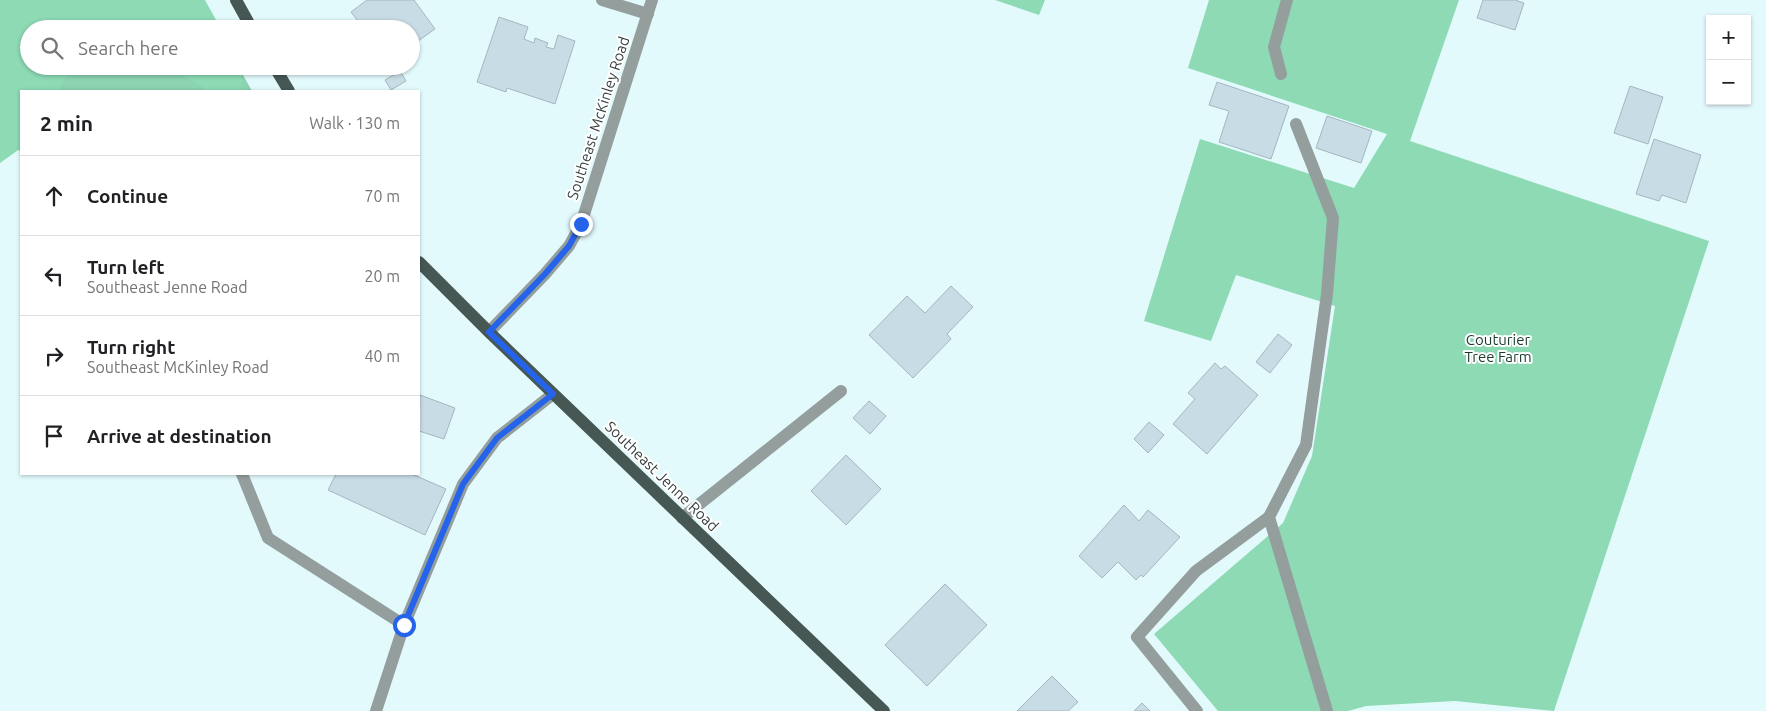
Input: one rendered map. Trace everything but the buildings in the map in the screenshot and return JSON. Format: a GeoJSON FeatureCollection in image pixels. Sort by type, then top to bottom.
{"type":"FeatureCollection","features":[{"type":"Feature","properties":{"kind":"main road"},"geometry":{"type":"LineString","coordinates":[[236,0],[247,20]]}},
{"type":"Feature","properties":{"kind":"main road"},"geometry":{"type":"LineString","coordinates":[[279,75],[288,90]]}},
{"type":"Feature","properties":{"kind":"main road","name":"Southeast Jenne Road"},"geometry":{"type":"LineString","coordinates":[[420,263],[553,394],[884,711]]}},
{"type":"Feature","properties":{"kind":"street"},"geometry":{"type":"LineString","coordinates":[[602,0],[648,14]]}},
{"type":"Feature","properties":{"kind":"street","name":"Southeast McKinley Road"},"geometry":{"type":"LineString","coordinates":[[489,332],[569,246],[581,224],[652,0]]}},
{"type":"Feature","properties":{"kind":"street"},"geometry":{"type":"LineString","coordinates":[[1281,74],[1274,47],[1287,0]]}},
{"type":"Feature","properties":{"kind":"street"},"geometry":{"type":"LineString","coordinates":[[1198,711],[1137,637],[1196,571],[1270,517],[1306,445],[1327,294],[1333,218],[1296,124]]}},
{"type":"Feature","properties":{"kind":"street"},"geometry":{"type":"LineString","coordinates":[[682,518],[841,391]]}},
{"type":"Feature","properties":{"kind":"street"},"geometry":{"type":"LineString","coordinates":[[376,711],[404,625],[463,484],[497,438],[553,394]]}},
{"type":"Feature","properties":{"kind":"street"},"geometry":{"type":"LineString","coordinates":[[242,475],[268,538],[404,625]]}},
{"type":"Feature","properties":{"kind":"street"},"geometry":{"type":"LineString","coordinates":[[1270,517],[1327,711]]}},
{"type":"Feature","properties":{"kind":"green space"},"geometry":{"type":"Polygon","coordinates":[[[0,0],[149,20],[20,20],[20,75],[243,75],[251,90],[20,90],[20,151],[0,144],[0,0]]]}},
{"type":"Feature","properties":{"kind":"green space"},"geometry":{"type":"Polygon","coordinates":[[[0,0],[205,0],[216,20],[20,20],[20,75],[67,75],[59,90],[20,90],[20,149],[0,163],[0,0]]]}},
{"type":"Feature","properties":{"kind":"green space"},"geometry":{"type":"Polygon","coordinates":[[[995,0],[1045,0],[1039,15],[995,0]]]}},
{"type":"Feature","properties":{"kind":"green space","name":"Couturier Tree Farm"},"geometry":{"type":"Polygon","coordinates":[[[1209,0],[1459,0],[1410,141],[1709,241],[1554,711],[1455,701],[1366,706],[1348,711],[1218,711],[1154,634],[1283,523],[1312,456],[1335,306],[1236,275],[1211,341],[1144,321],[1200,139],[1354,188],[1387,134],[1188,68],[1209,0]]]}},
{"type":"Feature","properties":{"kind":"green space"},"geometry":{"type":"Polygon","coordinates":[[[184,75],[242,75],[241,90],[206,90],[184,75]]]}},
{"type":"Feature","properties":{"kind":"route"},"geometry":{"type":"LineString","coordinates":[[404,625],[463,484],[497,438],[553,394],[489,332],[569,246],[581,224]]}}]}
